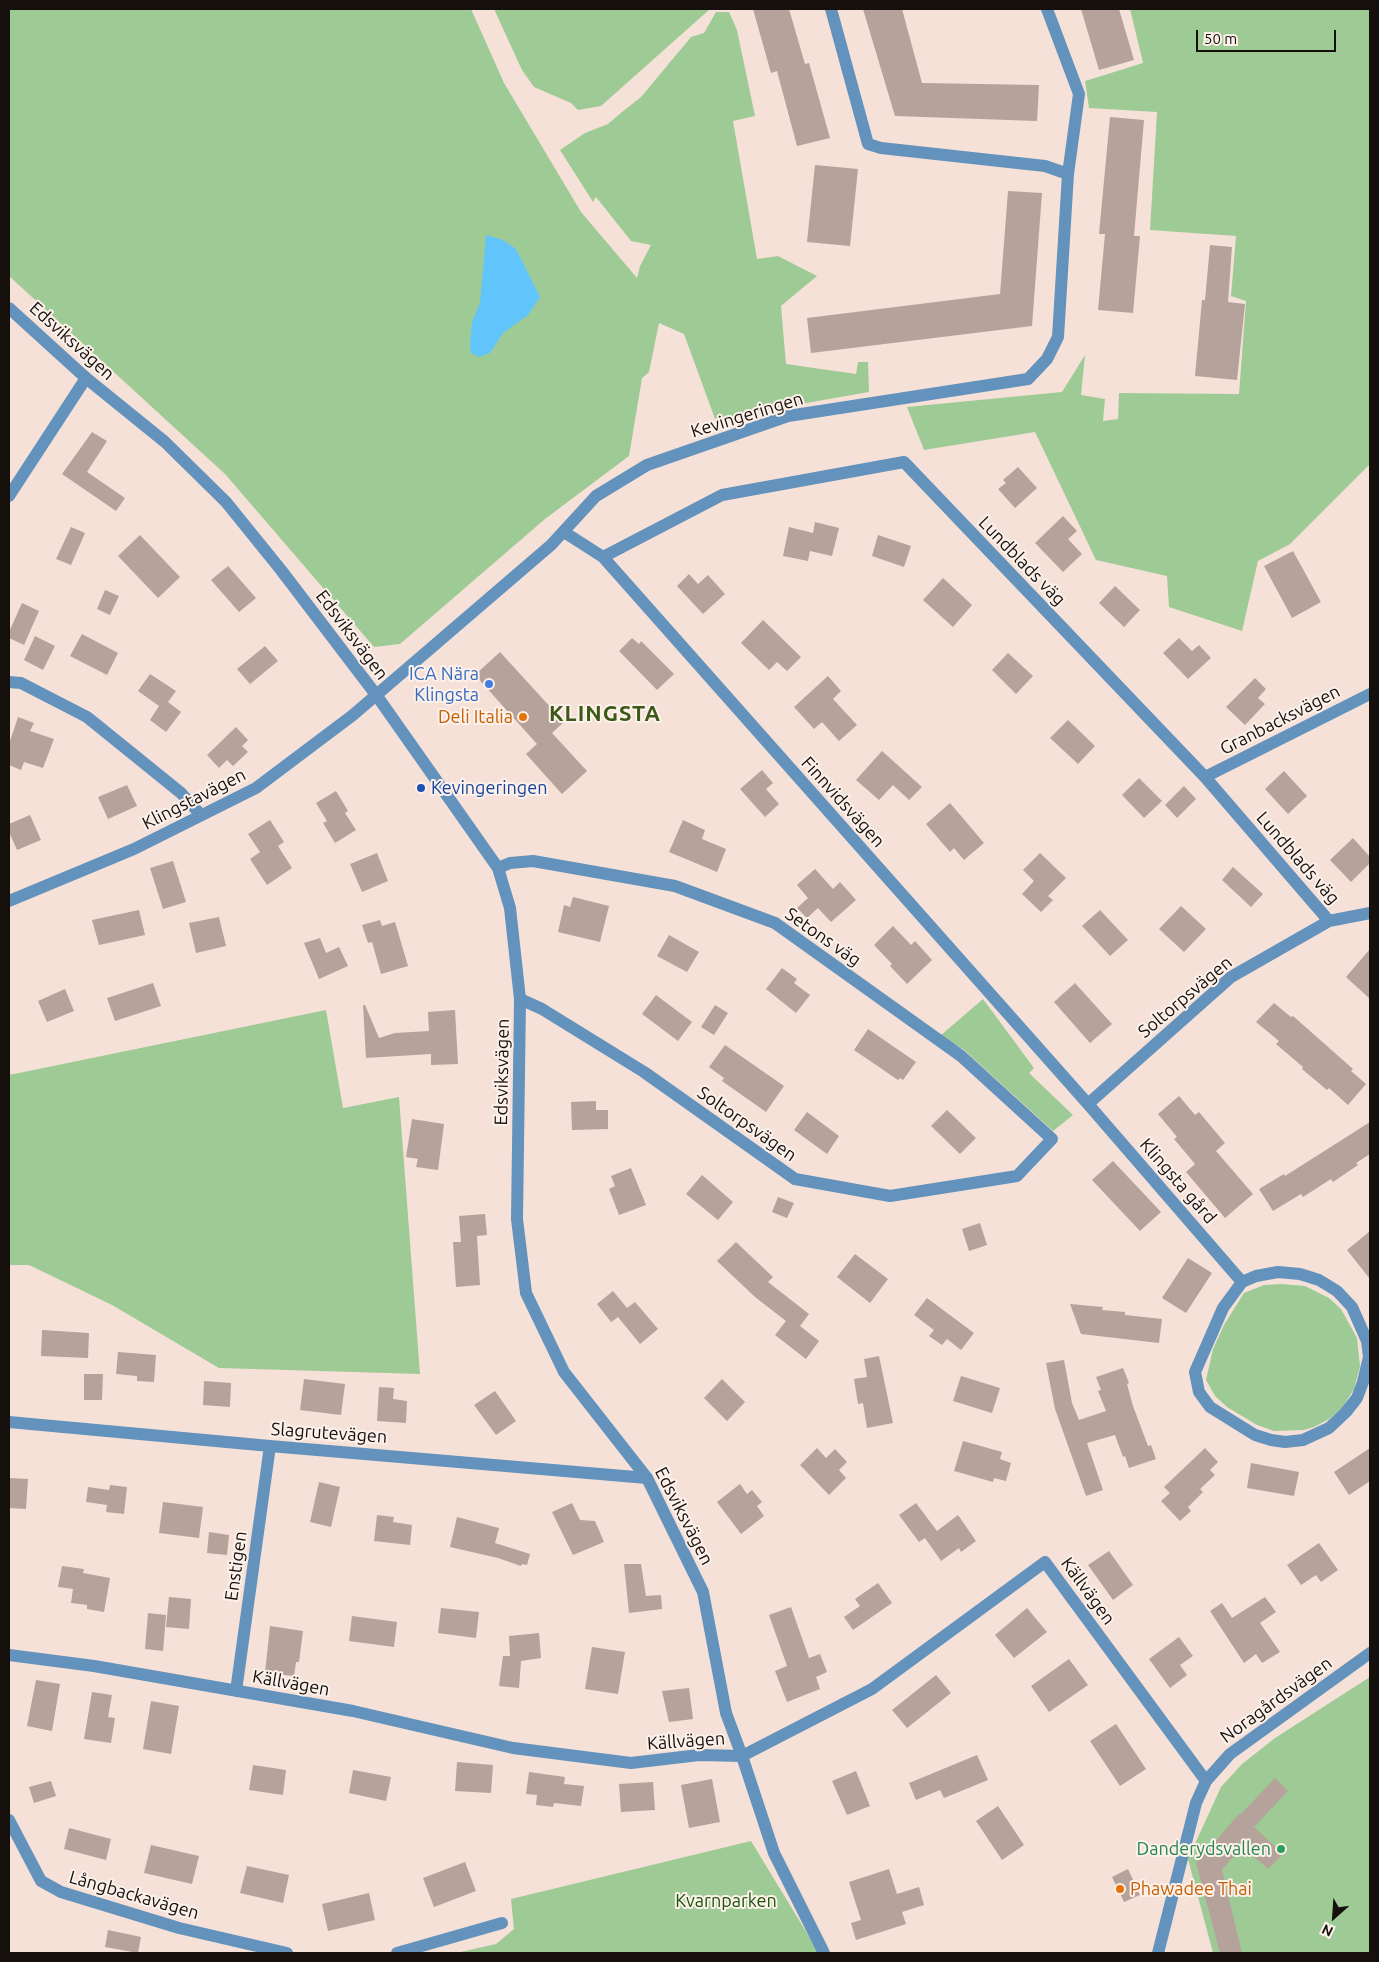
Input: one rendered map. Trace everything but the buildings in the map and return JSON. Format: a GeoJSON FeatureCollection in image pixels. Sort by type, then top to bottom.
{"type":"FeatureCollection","features":[{"type":"Feature","properties":{"kind":"street"},"geometry":{"type":"LineString","coordinates":[[831,9],[868,144],[880,148],[1045,166],[1068,174]]}},
{"type":"Feature","properties":{"kind":"street","name":"Kevingeringen"},"geometry":{"type":"LineString","coordinates":[[376,696],[551,546],[596,496],[647,465],[788,416],[1028,379],[1047,359],[1058,336],[1068,174],[1079,94],[1046,9]]}},
{"type":"Feature","properties":{"kind":"street","name":"Edsviksvägen"},"geometry":{"type":"LineString","coordinates":[[9,308],[86,378],[165,442],[226,502],[281,570],[376,696],[498,868],[510,908],[520,999],[517,1218],[526,1293],[564,1372],[647,1478],[703,1592],[726,1713],[774,1853],[824,1953]]}},
{"type":"Feature","properties":{"kind":"street"},"geometry":{"type":"LineString","coordinates":[[9,496],[86,378]]}},
{"type":"Feature","properties":{"kind":"street","name":"Lundblads väg"},"geometry":{"type":"LineString","coordinates":[[602,557],[722,495],[904,462],[1205,777],[1330,921]]}},
{"type":"Feature","properties":{"kind":"street","name":"Finnvidsvägen"},"geometry":{"type":"LineString","coordinates":[[564,532],[602,557],[1088,1104]]}},
{"type":"Feature","properties":{"kind":"street"},"geometry":{"type":"LineString","coordinates":[[9,682],[21,683],[87,717],[181,793],[201,815]]}},
{"type":"Feature","properties":{"kind":"street","name":"Granbacksvägen"},"geometry":{"type":"LineString","coordinates":[[1205,777],[1370,694]]}},
{"type":"Feature","properties":{"kind":"street","name":"Klingstavägen"},"geometry":{"type":"LineString","coordinates":[[9,901],[134,849],[256,788],[354,715],[376,696]]}},
{"type":"Feature","properties":{"kind":"street","name":"Setons väg"},"geometry":{"type":"LineString","coordinates":[[498,868],[510,863],[533,861],[675,886],[775,923],[961,1056],[1052,1139]]}},
{"type":"Feature","properties":{"kind":"street","name":"Soltorpsvägen"},"geometry":{"type":"LineString","coordinates":[[1088,1104],[1231,977],[1330,921],[1370,913]]}},
{"type":"Feature","properties":{"kind":"street","name":"Soltorpsvägen"},"geometry":{"type":"LineString","coordinates":[[520,999],[542,1009],[644,1072],[795,1179],[890,1196],[910,1193],[1017,1176],[1052,1139]]}},
{"type":"Feature","properties":{"kind":"street","name":"Klingsta gård"},"geometry":{"type":"LineString","coordinates":[[1088,1104],[1242,1282]]}},
{"type":"Feature","properties":{"kind":"street"},"geometry":{"type":"LineString","coordinates":[[1278,1272],[1300,1274],[1319,1280],[1337,1291],[1352,1307],[1367,1341],[1369,1357],[1357,1398],[1346,1412],[1329,1428],[1303,1440],[1285,1442],[1255,1435],[1210,1406],[1199,1392],[1195,1372],[1223,1308],[1242,1282],[1256,1276],[1278,1272]]}},
{"type":"Feature","properties":{"kind":"street","name":"Slagrutevägen"},"geometry":{"type":"LineString","coordinates":[[9,1422],[647,1478]]}},
{"type":"Feature","properties":{"kind":"street","name":"Enstigen"},"geometry":{"type":"LineString","coordinates":[[236,1691],[270,1446]]}},
{"type":"Feature","properties":{"kind":"street","name":"Källvägen"},"geometry":{"type":"LineString","coordinates":[[9,1654],[94,1666],[353,1711],[523,1750],[631,1763],[699,1755],[742,1756],[872,1689],[1045,1562],[1206,1782]]}},
{"type":"Feature","properties":{"kind":"street","name":"Noragårdsvägen"},"geometry":{"type":"LineString","coordinates":[[1158,1953],[1196,1803],[1206,1782],[1230,1754],[1370,1653]]}},
{"type":"Feature","properties":{"kind":"street","name":"Långbackavägen"},"geometry":{"type":"LineString","coordinates":[[9,1820],[41,1882],[61,1892],[179,1928],[287,1953]]}},
{"type":"Feature","properties":{"kind":"street"},"geometry":{"type":"LineString","coordinates":[[397,1953],[502,1923]]}},
{"type":"Feature","properties":{"kind":"green space"},"geometry":{"type":"Polygon","coordinates":[[[9,9],[471,9],[504,83],[581,212],[637,278],[640,266],[651,245],[631,241],[596,197],[593,202],[560,150],[585,133],[608,124],[641,97],[691,37],[704,33],[716,12],[729,12],[737,30],[755,116],[733,121],[757,259],[778,256],[817,276],[781,306],[786,364],[856,374],[858,362],[868,362],[869,392],[715,419],[684,334],[659,323],[649,372],[642,378],[629,456],[545,519],[400,644],[374,647],[225,474],[9,276],[9,9]]]}},
{"type":"Feature","properties":{"kind":"green space"},"geometry":{"type":"Polygon","coordinates":[[[494,9],[710,9],[601,106],[578,110],[571,103],[534,87],[522,70],[494,9]]]}},
{"type":"Feature","properties":{"kind":"green space"},"geometry":{"type":"Polygon","coordinates":[[[1130,9],[1370,9],[1370,464],[1290,544],[1258,561],[1242,631],[1169,607],[1167,576],[1096,560],[1035,432],[924,450],[907,407],[1062,392],[1085,355],[1081,395],[1105,399],[1103,421],[1118,419],[1119,393],[1239,394],[1246,301],[1231,296],[1236,236],[1150,230],[1157,112],[1089,108],[1085,81],[1143,63],[1130,9]]]}},
{"type":"Feature","properties":{"kind":"green space"},"geometry":{"type":"Polygon","coordinates":[[[983,999],[1034,1068],[1029,1073],[1073,1115],[1053,1131],[963,1049],[940,1036],[983,999]]]}},
{"type":"Feature","properties":{"kind":"green space"},"geometry":{"type":"Polygon","coordinates":[[[326,1010],[343,1108],[399,1097],[420,1374],[219,1368],[112,1305],[29,1265],[9,1265],[9,1075],[326,1010]]]}},
{"type":"Feature","properties":{"kind":"green space"},"geometry":{"type":"Polygon","coordinates":[[[1264,1285],[1305,1286],[1329,1298],[1341,1309],[1357,1338],[1360,1366],[1354,1389],[1342,1408],[1329,1419],[1304,1430],[1274,1431],[1257,1425],[1227,1407],[1215,1396],[1206,1380],[1213,1349],[1224,1325],[1244,1293],[1264,1285]]]}},
{"type":"Feature","properties":{"kind":"green space","name":"Danderydsvallen"},"geometry":{"type":"Polygon","coordinates":[[[1370,1677],[1370,1953],[1213,1953],[1188,1859],[1221,1787],[1242,1764],[1275,1738],[1370,1677]]]}},
{"type":"Feature","properties":{"kind":"green space","name":"Kvarnparken"},"geometry":{"type":"Polygon","coordinates":[[[751,1841],[819,1953],[456,1953],[496,1944],[514,1929],[511,1899],[751,1841]]]}},
{"type":"Feature","properties":{"kind":"water"},"geometry":{"type":"Polygon","coordinates":[[[486,235],[503,240],[516,249],[540,297],[528,315],[503,333],[490,353],[479,357],[471,353],[470,344],[472,322],[480,303],[486,235]]]}},
{"type":"Feature","properties":{"kind":"place","name":"ICA Nära Klingsta"},"geometry":{"type":"Point","coordinates":[489,684]}},
{"type":"Feature","properties":{"kind":"place","name":"Deli Italia"},"geometry":{"type":"Point","coordinates":[523,717]}},
{"type":"Feature","properties":{"kind":"place","name":"Kevingeringen"},"geometry":{"type":"Point","coordinates":[421,788]}},
{"type":"Feature","properties":{"kind":"place","name":"Danderydsvallen"},"geometry":{"type":"Point","coordinates":[1281,1849]}},
{"type":"Feature","properties":{"kind":"place","name":"Phawadee Thai"},"geometry":{"type":"Point","coordinates":[1120,1889]}},
{"type":"Feature","properties":{"kind":"district","name":"KLINGSTA"},"geometry":{"type":"Point","coordinates":[605,714]}}]}
